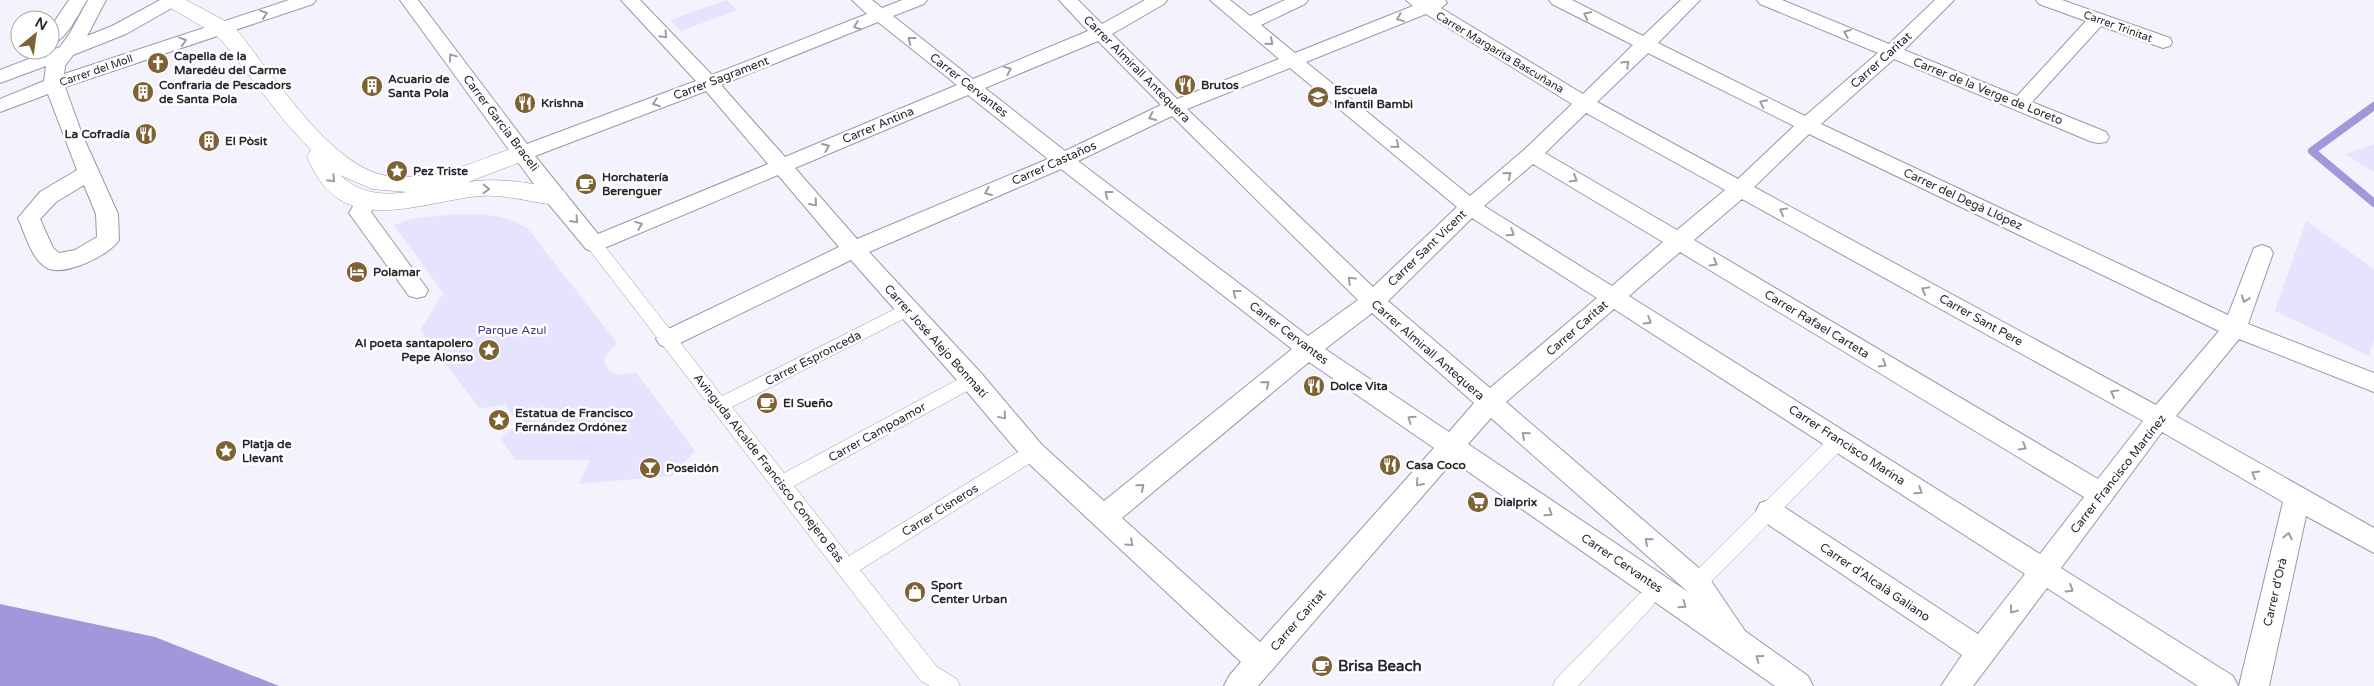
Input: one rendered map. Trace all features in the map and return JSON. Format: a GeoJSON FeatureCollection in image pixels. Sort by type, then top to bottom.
{"type":"FeatureCollection","features":[{"type":"Feature","properties":{"kind":"street"},"geometry":{"type":"LineString","coordinates":[[60,28],[78,0]]}},
{"type":"Feature","properties":{"kind":"street"},"geometry":{"type":"LineString","coordinates":[[89,172],[54,84],[55,66],[79,34],[97,0]]}},
{"type":"Feature","properties":{"kind":"street"},"geometry":{"type":"LineString","coordinates":[[0,77],[136,22],[172,0],[221,28],[230,36],[311,136],[346,169],[372,181],[397,184],[426,183],[467,174],[523,152]]}},
{"type":"Feature","properties":{"kind":"street","name":"Carrer del Moll"},"geometry":{"type":"LineString","coordinates":[[0,106],[54,84],[307,0]]}},
{"type":"Feature","properties":{"kind":"street","name":"Carrer Garcia Braceli"},"geometry":{"type":"LineString","coordinates":[[409,0],[555,197],[594,244]]}},
{"type":"Feature","properties":{"kind":"street","name":"Carrer José Alejo Bonmatí"},"geometry":{"type":"LineString","coordinates":[[630,0],[709,83],[907,310],[972,380],[1033,452],[1261,662]]}},
{"type":"Feature","properties":{"kind":"street","name":"Carrer Cervantes"},"geometry":{"type":"LineString","coordinates":[[861,0],[1063,160],[1308,349],[1735,640]]}},
{"type":"Feature","properties":{"kind":"street","name":"Carrer Sagrament"},"geometry":{"type":"LineString","coordinates":[[523,152],[709,83],[918,0]]}},
{"type":"Feature","properties":{"kind":"street","name":"Carrer Almirall Antequera"},"geometry":{"type":"LineString","coordinates":[[1068,0],[1102,32],[1174,107],[1373,301],[1489,404],[1697,583],[1735,640],[1798,686]]}},
{"type":"Feature","properties":{"kind":"street","name":"Carrer Antina"},"geometry":{"type":"LineString","coordinates":[[594,244],[1102,32],[1158,0]]}},
{"type":"Feature","properties":{"kind":"street","name":"Carrer Francisco Marina"},"geometry":{"type":"LineString","coordinates":[[1219,0],[1470,207],[1611,298],[1839,440],[2222,686]]}},
{"type":"Feature","properties":{"kind":"street"},"geometry":{"type":"LineString","coordinates":[[1249,24],[1299,0]]}},
{"type":"Feature","properties":{"kind":"street","name":"Carrer del Degà Llópez"},"geometry":{"type":"LineString","coordinates":[[1558,0],[1807,125],[2235,328],[2374,383]]}},
{"type":"Feature","properties":{"kind":"street","name":"Carrer Sant Vicent"},"geometry":{"type":"LineString","coordinates":[[1103,518],[1308,349],[1373,301],[1470,207],[1532,154],[1585,104],[1691,0]]}},
{"type":"Feature","properties":{"kind":"street","name":"Carrer de la Verge de Loreto"},"geometry":{"type":"LineString","coordinates":[[1766,0],[2098,137]]}},
{"type":"Feature","properties":{"kind":"street","name":"Carrer Caritat"},"geometry":{"type":"LineString","coordinates":[[1239,686],[1489,404],[1741,188],[1807,125],[1892,51],[1945,0]]}},
{"type":"Feature","properties":{"kind":"street","name":"Carrer Trinitat"},"geometry":{"type":"LineString","coordinates":[[2044,0],[2163,42]]}},
{"type":"Feature","properties":{"kind":"street","name":"Carrer Castaños"},"geometry":{"type":"LineString","coordinates":[[668,339],[854,249],[1063,160],[1174,107],[1293,61],[1429,2]]}},
{"type":"Feature","properties":{"kind":"street","name":"Carrer Margarita Bascuñana"},"geometry":{"type":"LineString","coordinates":[[1429,2],[1585,104]]}},
{"type":"Feature","properties":{"kind":"street"},"geometry":{"type":"LineString","coordinates":[[2020,104],[2098,19]]}},
{"type":"Feature","properties":{"kind":"street"},"geometry":{"type":"LineString","coordinates":[[79,34],[105,35]]}},
{"type":"Feature","properties":{"kind":"street"},"geometry":{"type":"LineString","coordinates":[[30,60],[23,67],[22,74],[26,81],[37,84],[54,84]]}},
{"type":"Feature","properties":{"kind":"street","name":"Carrer Sant Pere"},"geometry":{"type":"LineString","coordinates":[[1585,104],[2159,418],[2374,542]]}},
{"type":"Feature","properties":{"kind":"street"},"geometry":{"type":"LineString","coordinates":[[311,136],[328,177],[349,195],[367,201],[389,202],[416,199],[481,188],[555,197]]}},
{"type":"Feature","properties":{"kind":"street","name":"Carrer Rafael Carteta"},"geometry":{"type":"LineString","coordinates":[[1532,154],[2102,494]]}},
{"type":"Feature","properties":{"kind":"street"},"geometry":{"type":"LineString","coordinates":[[367,201],[360,213],[417,290]]}},
{"type":"Feature","properties":{"kind":"street","name":"Avinguda Alcalde Francisco Conejero Bas"},"geometry":{"type":"LineString","coordinates":[[594,244],[929,674],[949,686]]}},
{"type":"Feature","properties":{"kind":"street","name":"Carrer Francisco Martínez"},"geometry":{"type":"LineString","coordinates":[[1956,686],[2159,418],[2235,328],[2262,253]]}},
{"type":"Feature","properties":{"kind":"street","name":"Carrer Espronceda"},"geometry":{"type":"LineString","coordinates":[[720,405],[907,310]]}},
{"type":"Feature","properties":{"kind":"street","name":"Carrer Campoamor"},"geometry":{"type":"LineString","coordinates":[[781,484],[972,380]]}},
{"type":"Feature","properties":{"kind":"street"},"geometry":{"type":"LineString","coordinates":[[1697,583],[1839,440]]}},
{"type":"Feature","properties":{"kind":"street","name":"Carrer Cisneros"},"geometry":{"type":"LineString","coordinates":[[846,568],[1033,452]]}},
{"type":"Feature","properties":{"kind":"street","name":"Carrer d'Orà"},"geometry":{"type":"LineString","coordinates":[[2254,686],[2297,499]]}},
{"type":"Feature","properties":{"kind":"street","name":"Carrer d'Alcalà Galiano"},"geometry":{"type":"LineString","coordinates":[[1769,510],[1981,652]]}},
{"type":"Feature","properties":{"kind":"street"},"geometry":{"type":"LineString","coordinates":[[1564,686],[1646,600]]}},
{"type":"Feature","properties":{"kind":"green space"},"geometry":{"type":"Polygon","coordinates":[[[727,0],[737,10],[681,31],[670,20],[727,0]]]}},
{"type":"Feature","properties":{"kind":"green space"},"geometry":{"type":"Polygon","coordinates":[[[2374,144],[2374,172],[2345,154],[2374,144]]]}},
{"type":"Feature","properties":{"kind":"green space","name":"Parque Azul"},"geometry":{"type":"Polygon","coordinates":[[[456,214],[485,215],[502,218],[511,220],[528,229],[618,344],[610,350],[604,360],[609,370],[616,374],[636,372],[695,451],[672,476],[579,484],[590,460],[515,460],[501,439],[517,425],[506,404],[480,409],[422,333],[421,329],[443,293],[394,225],[412,219],[456,214]]]}},
{"type":"Feature","properties":{"kind":"green space"},"geometry":{"type":"Polygon","coordinates":[[[2306,221],[2374,269],[2374,339],[2369,356],[2275,311],[2306,221]]]}},
{"type":"Feature","properties":{"kind":"shaded area"},"geometry":{"type":"Polygon","coordinates":[[[0,604],[155,637],[279,686],[0,686],[0,604]]]}},
{"type":"Feature","properties":{"kind":"waterway"},"geometry":{"type":"LineString","coordinates":[[2374,106],[2312,151],[2374,203]]}},
{"type":"Feature","properties":{"kind":"place","name":"Capella de la Maredéu del Carme"},"geometry":{"type":"Point","coordinates":[158,63]}},
{"type":"Feature","properties":{"kind":"place","name":"Brutos"},"geometry":{"type":"Point","coordinates":[1185,85]}},
{"type":"Feature","properties":{"kind":"place","name":"Acuario de Santa Pola"},"geometry":{"type":"Point","coordinates":[372,86]}},
{"type":"Feature","properties":{"kind":"place","name":"Confraria de Pescadors de Santa Pola"},"geometry":{"type":"Point","coordinates":[143,92]}},
{"type":"Feature","properties":{"kind":"place","name":"Escuela Infantil Bambi"},"geometry":{"type":"Point","coordinates":[1318,97]}},
{"type":"Feature","properties":{"kind":"place","name":"Krishna"},"geometry":{"type":"Point","coordinates":[525,103]}},
{"type":"Feature","properties":{"kind":"place","name":"La Cofradía"},"geometry":{"type":"Point","coordinates":[146,134]}},
{"type":"Feature","properties":{"kind":"place","name":"El Pòsit"},"geometry":{"type":"Point","coordinates":[209,141]}},
{"type":"Feature","properties":{"kind":"place","name":"Pez Triste"},"geometry":{"type":"Point","coordinates":[397,171]}},
{"type":"Feature","properties":{"kind":"place","name":"Horchatería Berenguer"},"geometry":{"type":"Point","coordinates":[586,184]}},
{"type":"Feature","properties":{"kind":"place","name":"Polamar"},"geometry":{"type":"Point","coordinates":[357,272]}},
{"type":"Feature","properties":{"kind":"place","name":"Al poeta santapolero Pepe Alonso"},"geometry":{"type":"Point","coordinates":[489,350]}},
{"type":"Feature","properties":{"kind":"place","name":"Dolce Vita"},"geometry":{"type":"Point","coordinates":[1314,386]}},
{"type":"Feature","properties":{"kind":"place","name":"El Sueño"},"geometry":{"type":"Point","coordinates":[767,403]}},
{"type":"Feature","properties":{"kind":"place","name":"Estatua de Francisco Fernández Ordónez"},"geometry":{"type":"Point","coordinates":[499,420]}},
{"type":"Feature","properties":{"kind":"place","name":"Platja de Llevant"},"geometry":{"type":"Point","coordinates":[226,451]}},
{"type":"Feature","properties":{"kind":"place","name":"Casa Coco"},"geometry":{"type":"Point","coordinates":[1390,465]}},
{"type":"Feature","properties":{"kind":"place","name":"Poseidón"},"geometry":{"type":"Point","coordinates":[650,468]}},
{"type":"Feature","properties":{"kind":"place","name":"Dialprix"},"geometry":{"type":"Point","coordinates":[1478,502]}},
{"type":"Feature","properties":{"kind":"place","name":"Sport Center Urban"},"geometry":{"type":"Point","coordinates":[915,592]}},
{"type":"Feature","properties":{"kind":"place","name":"Brisa Beach"},"geometry":{"type":"Point","coordinates":[1322,666]}}]}
